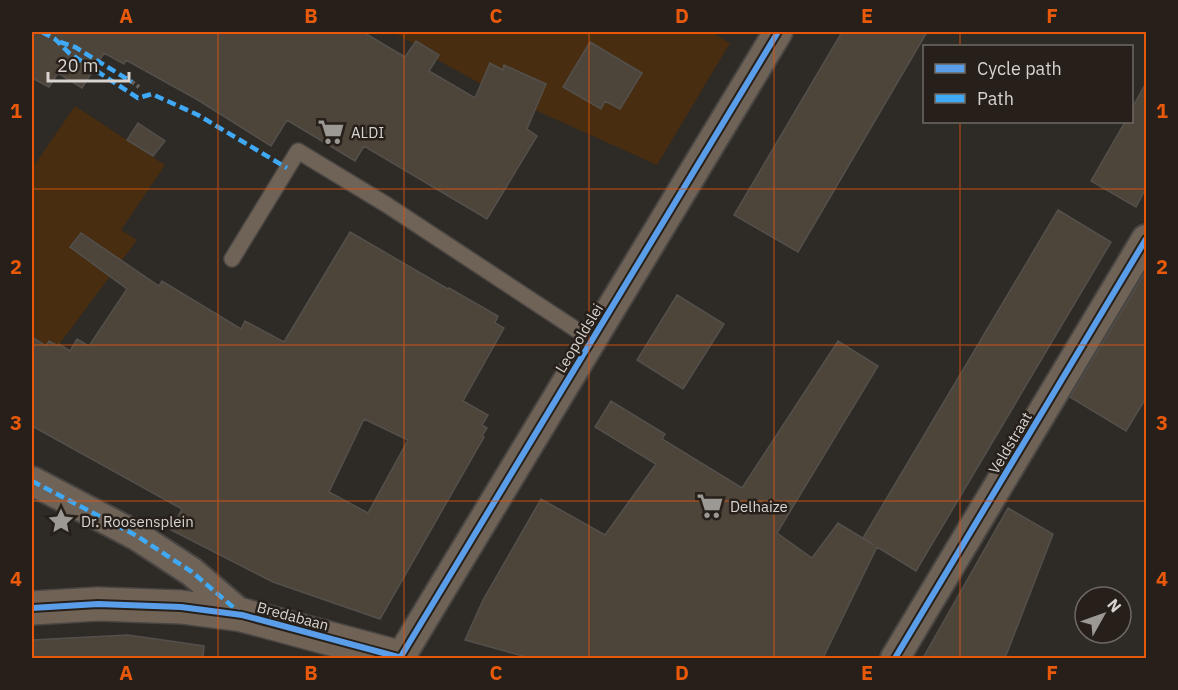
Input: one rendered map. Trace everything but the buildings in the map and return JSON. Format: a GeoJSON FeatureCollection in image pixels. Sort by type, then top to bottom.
{"type":"FeatureCollection","features":[{"type":"Feature","properties":{"kind":"main road","name":"Bredabaan"},"geometry":{"type":"LineString","coordinates":[[32,608],[98,604],[181,608],[242,615],[401,658]]}},
{"type":"Feature","properties":{"kind":"street","name":"Leopoldslei"},"geometry":{"type":"LineString","coordinates":[[401,658],[778,32]]}},
{"type":"Feature","properties":{"kind":"street","name":"Veldstraat"},"geometry":{"type":"LineString","coordinates":[[895,658],[1146,240]]}},
{"type":"Feature","properties":{"kind":"street"},"geometry":{"type":"LineString","coordinates":[[32,481],[137,536],[192,572],[242,615]]}},
{"type":"Feature","properties":{"kind":"lane"},"geometry":{"type":"LineString","coordinates":[[232,259],[298,151],[387,205],[592,340]]}},
{"type":"Feature","properties":{"kind":"path"},"geometry":{"type":"LineString","coordinates":[[132,82],[139,87]]}},
{"type":"Feature","properties":{"kind":"shaded area"},"geometry":{"type":"Polygon","coordinates":[[[393,32],[711,32],[730,43],[657,165],[535,110],[546,84],[504,66],[503,70],[490,64],[481,84],[436,59],[439,54],[416,41],[414,44],[393,32]]]}},
{"type":"Feature","properties":{"kind":"shaded area"},"geometry":{"type":"Polygon","coordinates":[[[75,106],[165,165],[121,230],[137,240],[58,346],[46,346],[38,341],[32,352],[32,163],[35,164],[75,106]]]}},
{"type":"Feature","properties":{"kind":"marked path"},"geometry":{"type":"LineString","coordinates":[[42,32],[55,39],[69,53],[138,98],[152,94],[198,115],[287,168]]}},
{"type":"Feature","properties":{"kind":"marked path"},"geometry":{"type":"LineString","coordinates":[[60,42],[75,47],[132,82]]}},
{"type":"Feature","properties":{"kind":"marked path"},"geometry":{"type":"LineString","coordinates":[[32,481],[137,536],[192,572],[240,613]]}},
{"type":"Feature","properties":{"kind":"cycle path"},"geometry":{"type":"LineString","coordinates":[[400,658],[778,32]]}},
{"type":"Feature","properties":{"kind":"cycle path"},"geometry":{"type":"LineString","coordinates":[[895,658],[1146,239]]}},
{"type":"Feature","properties":{"kind":"cycle path"},"geometry":{"type":"LineString","coordinates":[[32,608],[98,604],[181,607],[242,615],[402,658]]}},
{"type":"Feature","properties":{"kind":"place","name":"ALDI"},"geometry":{"type":"Point","coordinates":[331,132]}},
{"type":"Feature","properties":{"kind":"place","name":"Delhaize"},"geometry":{"type":"Point","coordinates":[710,506]}},
{"type":"Feature","properties":{"kind":"place","name":"Dr. Roosensplein"},"geometry":{"type":"Point","coordinates":[61,521]}}]}
